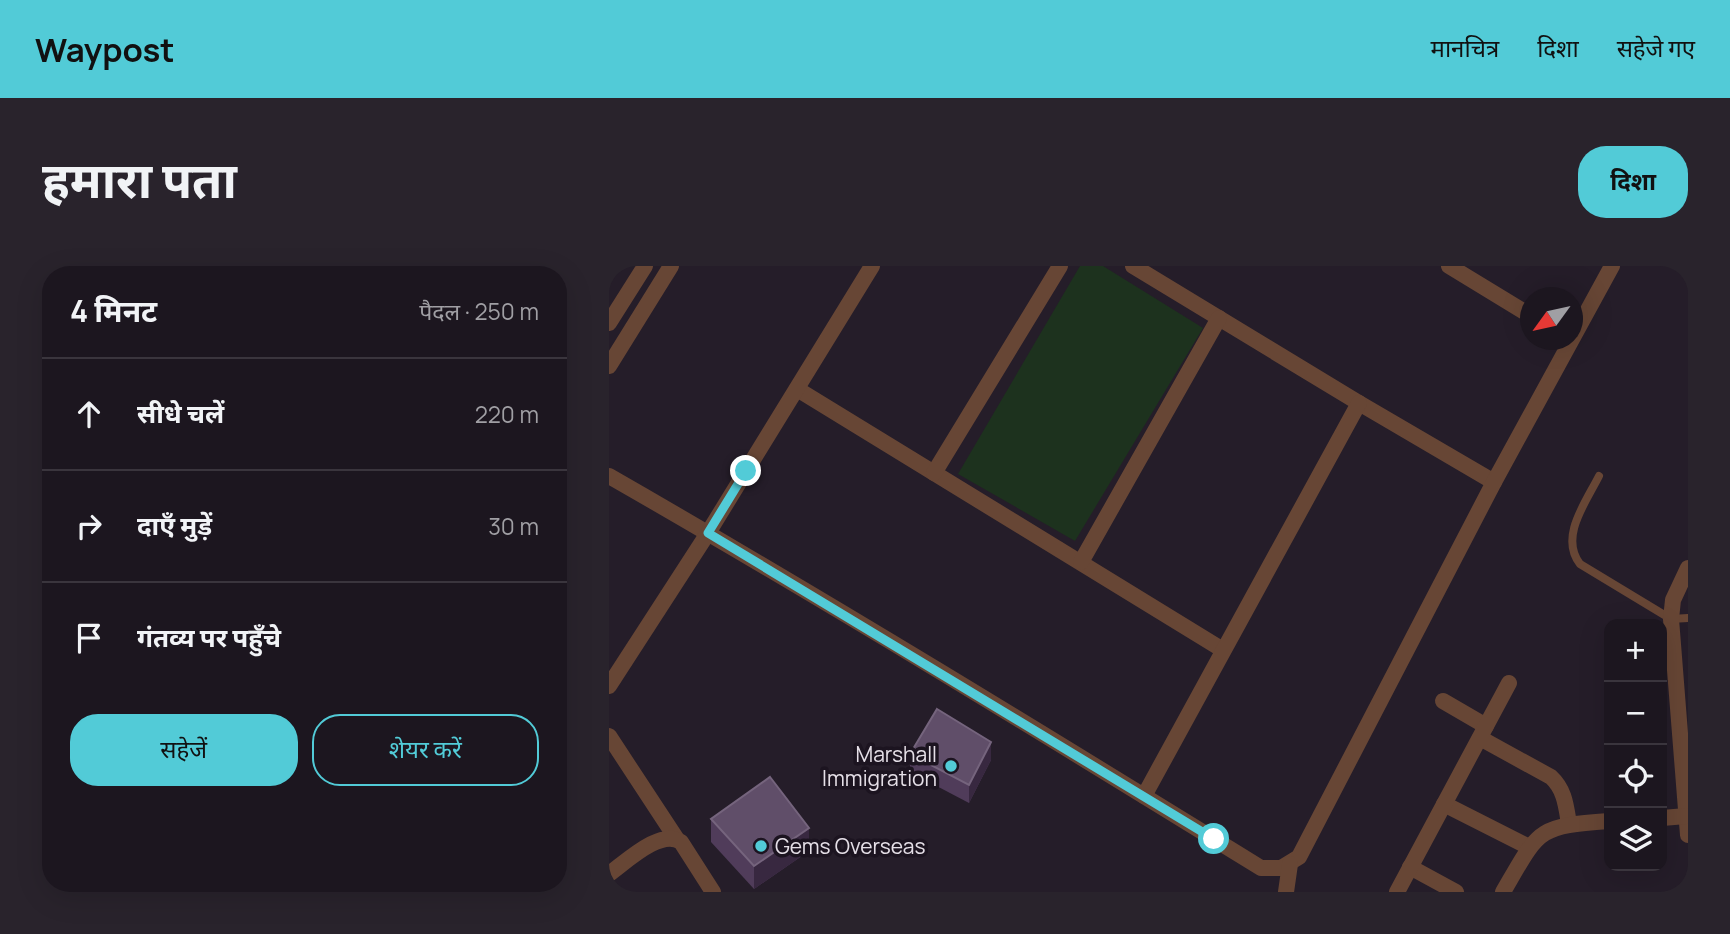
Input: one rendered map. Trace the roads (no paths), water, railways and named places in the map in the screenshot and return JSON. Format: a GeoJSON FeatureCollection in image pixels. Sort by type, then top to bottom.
{"type":"FeatureCollection","features":[{"type":"Feature","properties":{"kind":"street"},"geometry":{"type":"LineString","coordinates":[[609,323],[645,266]]}},
{"type":"Feature","properties":{"kind":"street"},"geometry":{"type":"LineString","coordinates":[[609,366],[671,266]]}},
{"type":"Feature","properties":{"kind":"street"},"geometry":{"type":"LineString","coordinates":[[609,685],[708,533],[872,266]]}},
{"type":"Feature","properties":{"kind":"street"},"geometry":{"type":"LineString","coordinates":[[934,473],[1060,266]]}},
{"type":"Feature","properties":{"kind":"street"},"geometry":{"type":"LineString","coordinates":[[1133,266],[1494,482]]}},
{"type":"Feature","properties":{"kind":"street"},"geometry":{"type":"LineString","coordinates":[[1450,266],[1520,309]]}},
{"type":"Feature","properties":{"kind":"street"},"geometry":{"type":"LineString","coordinates":[[1583,318],[1612,266]]}},
{"type":"Feature","properties":{"kind":"street"},"geometry":{"type":"LineString","coordinates":[[1081,562],[1219,318]]}},
{"type":"Feature","properties":{"kind":"street"},"geometry":{"type":"LineString","coordinates":[[609,476],[708,533],[1261,868],[1271,870],[1290,864],[1299,857],[1565,350]]}},
{"type":"Feature","properties":{"kind":"street"},"geometry":{"type":"LineString","coordinates":[[797,389],[1223,650]]}},
{"type":"Feature","properties":{"kind":"street"},"geometry":{"type":"LineString","coordinates":[[1144,796],[1359,403]]}},
{"type":"Feature","properties":{"kind":"street"},"geometry":{"type":"LineString","coordinates":[[1688,568],[1673,600],[1671,619],[1688,835]]}},
{"type":"Feature","properties":{"kind":"street"},"geometry":{"type":"LineString","coordinates":[[1397,892],[1509,683]]}},
{"type":"Feature","properties":{"kind":"street"},"geometry":{"type":"LineString","coordinates":[[1443,701],[1483,732],[1551,777],[1565,798],[1569,824]]}},
{"type":"Feature","properties":{"kind":"street"},"geometry":{"type":"LineString","coordinates":[[609,736],[713,892]]}},
{"type":"Feature","properties":{"kind":"street"},"geometry":{"type":"LineString","coordinates":[[1444,804],[1529,847]]}},
{"type":"Feature","properties":{"kind":"street"},"geometry":{"type":"LineString","coordinates":[[1667,818],[1686,816]]}},
{"type":"Feature","properties":{"kind":"street"},"geometry":{"type":"LineString","coordinates":[[1503,892],[1529,847],[1546,830],[1569,824],[1604,821]]}},
{"type":"Feature","properties":{"kind":"street"},"geometry":{"type":"LineString","coordinates":[[609,874],[656,841],[676,838]]}},
{"type":"Feature","properties":{"kind":"street"},"geometry":{"type":"LineString","coordinates":[[1286,892],[1290,864]]}},
{"type":"Feature","properties":{"kind":"street"},"geometry":{"type":"LineString","coordinates":[[1411,867],[1456,892]]}},
{"type":"Feature","properties":{"kind":"lane"},"geometry":{"type":"LineString","coordinates":[[1598,476],[1573,529],[1571,540],[1575,557],[1580,564],[1671,619],[1688,618]]}},
{"type":"Feature","properties":{"kind":"place","name":"Marshall Immigration"},"geometry":{"type":"Point","coordinates":[951,766]}},
{"type":"Feature","properties":{"kind":"place","name":"Gems Overseas"},"geometry":{"type":"Point","coordinates":[761,846]}}]}
